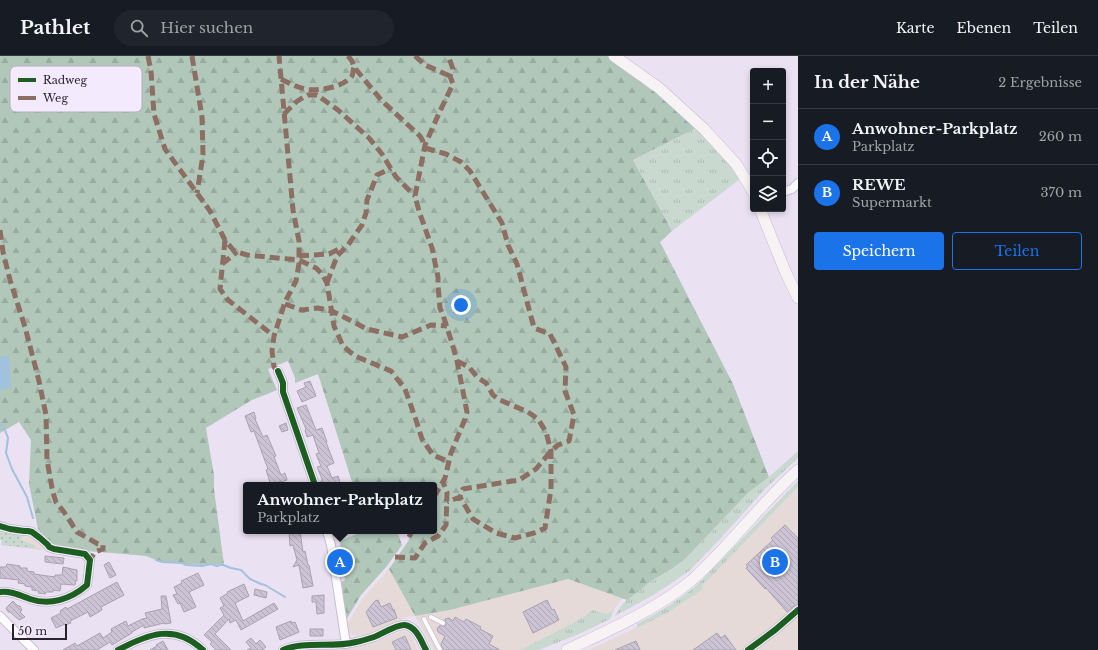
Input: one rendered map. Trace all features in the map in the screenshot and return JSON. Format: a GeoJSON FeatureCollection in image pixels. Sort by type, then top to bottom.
{"type":"FeatureCollection","features":[{"type":"Feature","properties":{"kind":"main road"},"geometry":{"type":"LineString","coordinates":[[614,56],[658,88],[704,129],[736,164],[750,187]]}},
{"type":"Feature","properties":{"kind":"main road"},"geometry":{"type":"LineString","coordinates":[[761,212],[785,271],[798,298]]}},
{"type":"Feature","properties":{"kind":"main road"},"geometry":{"type":"LineString","coordinates":[[567,650],[637,616],[669,597],[691,580],[714,559],[782,484],[798,470]]}},
{"type":"Feature","properties":{"kind":"street"},"geometry":{"type":"LineString","coordinates":[[786,191],[792,189],[798,183]]}},
{"type":"Feature","properties":{"kind":"street"},"geometry":{"type":"LineString","coordinates":[[278,371],[283,383],[283,392],[314,482]]}},
{"type":"Feature","properties":{"kind":"street"},"geometry":{"type":"LineString","coordinates":[[0,526],[32,532],[51,548],[85,554],[90,560],[87,585],[67,598],[58,601],[40,602],[7,591],[0,592]]}},
{"type":"Feature","properties":{"kind":"street"},"geometry":{"type":"LineString","coordinates":[[328,534],[331,545],[346,644]]}},
{"type":"Feature","properties":{"kind":"street"},"geometry":{"type":"LineString","coordinates":[[748,650],[775,630],[798,610]]}},
{"type":"Feature","properties":{"kind":"street"},"geometry":{"type":"LineString","coordinates":[[0,616],[34,650]]}},
{"type":"Feature","properties":{"kind":"street"},"geometry":{"type":"LineString","coordinates":[[283,650],[302,646],[346,644],[374,637],[399,626],[405,625],[412,628],[416,632],[426,650]]}},
{"type":"Feature","properties":{"kind":"street"},"geometry":{"type":"LineString","coordinates":[[118,650],[139,639],[157,634],[174,634],[181,636],[190,640],[203,650]]}},
{"type":"Feature","properties":{"kind":"lane"},"geometry":{"type":"LineString","coordinates":[[431,617],[444,623]]}},
{"type":"Feature","properties":{"kind":"lane"},"geometry":{"type":"LineString","coordinates":[[424,620],[440,650]]}},
{"type":"Feature","properties":{"kind":"path"},"geometry":{"type":"LineString","coordinates":[[217,614],[222,611]]}},
{"type":"Feature","properties":{"kind":"path"},"geometry":{"type":"LineString","coordinates":[[365,650],[375,645],[387,650],[393,635]]}},
{"type":"Feature","properties":{"kind":"shaded area"},"geometry":{"type":"Polygon","coordinates":[[[798,487],[798,650],[589,650],[669,612],[702,590],[703,585],[798,487]]]}},
{"type":"Feature","properties":{"kind":"shaded area"},"geometry":{"type":"Polygon","coordinates":[[[23,534],[30,534],[46,546],[45,550],[33,547],[21,540],[23,534]]]}},
{"type":"Feature","properties":{"kind":"shaded area"},"geometry":{"type":"Polygon","coordinates":[[[389,569],[415,616],[407,617],[384,628],[364,635],[355,636],[350,633],[347,624],[363,598],[389,569]]]}},
{"type":"Feature","properties":{"kind":"shaded area"},"geometry":{"type":"Polygon","coordinates":[[[568,579],[622,598],[614,610],[607,614],[593,610],[577,621],[520,650],[434,650],[415,616],[450,610],[568,579]]]}},
{"type":"Feature","properties":{"kind":"shaded area"},"geometry":{"type":"Polygon","coordinates":[[[402,631],[411,635],[418,650],[340,650],[369,644],[402,631]]]}},
{"type":"Feature","properties":{"kind":"green space"},"geometry":{"type":"Polygon","coordinates":[[[0,56],[608,56],[652,88],[698,128],[633,160],[672,231],[660,242],[733,384],[769,477],[748,493],[683,561],[650,582],[627,600],[568,579],[450,610],[415,616],[389,569],[409,540],[408,534],[437,534],[437,482],[352,482],[318,374],[295,383],[295,378],[288,361],[268,369],[277,390],[252,400],[206,428],[214,475],[214,489],[224,565],[211,563],[203,565],[186,564],[182,562],[166,562],[146,556],[54,547],[38,529],[29,484],[31,440],[19,422],[0,433],[0,56]]]}},
{"type":"Feature","properties":{"kind":"green space"},"geometry":{"type":"Polygon","coordinates":[[[698,128],[726,159],[740,179],[672,231],[633,160],[698,128]]]}},
{"type":"Feature","properties":{"kind":"green space"},"geometry":{"type":"Polygon","coordinates":[[[798,451],[798,458],[765,489],[689,571],[655,594],[615,616],[628,599],[637,591],[683,561],[748,493],[769,477],[798,451]]]}},
{"type":"Feature","properties":{"kind":"green space"},"geometry":{"type":"Polygon","coordinates":[[[798,481],[798,487],[703,585],[702,590],[669,612],[637,628],[637,624],[670,605],[700,582],[798,481]]]}},
{"type":"Feature","properties":{"kind":"green space"},"geometry":{"type":"Polygon","coordinates":[[[0,529],[4,532],[23,534],[21,540],[34,545],[33,547],[44,550],[1,545],[2,540],[0,540],[0,529]]]}},
{"type":"Feature","properties":{"kind":"green space"},"geometry":{"type":"Polygon","coordinates":[[[357,534],[398,534],[402,545],[387,566],[361,595],[346,620],[340,583],[345,580],[340,541],[357,534]]]}},
{"type":"Feature","properties":{"kind":"green space"},"geometry":{"type":"Polygon","coordinates":[[[593,610],[607,614],[614,610],[610,619],[581,633],[539,650],[520,650],[577,621],[593,610]]]}},
{"type":"Feature","properties":{"kind":"water"},"geometry":{"type":"Polygon","coordinates":[[[9,356],[11,387],[0,390],[0,357],[9,356]]]}},
{"type":"Feature","properties":{"kind":"building"},"geometry":{"type":"Polygon","coordinates":[[[310,381],[316,396],[302,402],[297,391],[306,387],[304,383],[310,381]]]}},
{"type":"Feature","properties":{"kind":"building"},"geometry":{"type":"Polygon","coordinates":[[[306,405],[316,430],[322,428],[334,463],[327,466],[332,478],[338,476],[340,482],[320,482],[322,479],[317,467],[321,466],[316,454],[319,453],[313,435],[307,437],[306,429],[297,408],[306,405]]]}},
{"type":"Feature","properties":{"kind":"building"},"geometry":{"type":"Polygon","coordinates":[[[254,412],[255,419],[263,437],[267,435],[276,456],[274,457],[281,475],[285,473],[287,480],[281,482],[270,482],[266,470],[268,469],[254,431],[251,432],[245,416],[254,412]]]}},
{"type":"Feature","properties":{"kind":"building"},"geometry":{"type":"Polygon","coordinates":[[[286,423],[288,430],[282,432],[279,426],[286,423]]]}},
{"type":"Feature","properties":{"kind":"building"},"geometry":{"type":"Polygon","coordinates":[[[785,525],[798,538],[798,605],[794,606],[787,612],[746,568],[748,567],[746,565],[773,540],[771,538],[785,525]]]}},
{"type":"Feature","properties":{"kind":"building"},"geometry":{"type":"Polygon","coordinates":[[[289,534],[300,534],[303,552],[305,551],[313,586],[303,588],[299,565],[293,567],[297,560],[293,545],[290,546],[289,534]]]}},
{"type":"Feature","properties":{"kind":"building"},"geometry":{"type":"Polygon","coordinates":[[[45,556],[64,558],[63,564],[45,562],[45,556]]]}},
{"type":"Feature","properties":{"kind":"building"},"geometry":{"type":"Polygon","coordinates":[[[109,562],[116,575],[110,578],[104,565],[109,562]]]}},
{"type":"Feature","properties":{"kind":"building"},"geometry":{"type":"Polygon","coordinates":[[[7,564],[20,566],[20,568],[27,568],[27,571],[34,572],[34,574],[55,577],[55,575],[62,575],[63,567],[77,570],[77,581],[76,580],[75,585],[61,584],[60,591],[53,590],[53,592],[46,592],[45,594],[38,593],[39,591],[32,590],[32,587],[18,583],[19,580],[0,578],[0,567],[6,567],[7,564]]]}},
{"type":"Feature","properties":{"kind":"building"},"geometry":{"type":"Polygon","coordinates":[[[198,573],[204,585],[189,592],[196,607],[184,612],[180,603],[178,604],[173,595],[177,594],[174,587],[182,583],[181,581],[198,573]]]}},
{"type":"Feature","properties":{"kind":"building"},"geometry":{"type":"Polygon","coordinates":[[[117,582],[124,595],[101,607],[102,610],[90,617],[88,612],[70,621],[71,623],[56,628],[51,618],[61,613],[60,611],[66,607],[67,609],[117,582]]]}},
{"type":"Feature","properties":{"kind":"building"},"geometry":{"type":"Polygon","coordinates":[[[244,584],[249,596],[235,603],[243,621],[274,603],[278,609],[241,630],[236,620],[230,623],[229,619],[215,634],[231,650],[216,650],[210,644],[212,642],[204,635],[224,615],[220,608],[224,606],[220,598],[228,593],[227,592],[244,584]]]}},
{"type":"Feature","properties":{"kind":"building"},"geometry":{"type":"Polygon","coordinates":[[[255,589],[267,592],[266,598],[254,595],[255,589]]]}},
{"type":"Feature","properties":{"kind":"building"},"geometry":{"type":"Polygon","coordinates":[[[324,595],[324,613],[317,614],[316,602],[312,602],[312,596],[324,595]]]}},
{"type":"Feature","properties":{"kind":"building"},"geometry":{"type":"Polygon","coordinates":[[[161,596],[166,596],[171,623],[164,623],[144,628],[144,625],[112,645],[110,642],[97,650],[63,650],[75,643],[77,646],[100,633],[103,638],[112,632],[111,629],[126,621],[128,626],[147,618],[145,613],[162,609],[161,596]]]}},
{"type":"Feature","properties":{"kind":"building"},"geometry":{"type":"Polygon","coordinates":[[[378,600],[381,607],[390,603],[397,618],[373,627],[366,612],[375,601],[378,600]]]}},
{"type":"Feature","properties":{"kind":"building"},"geometry":{"type":"Polygon","coordinates":[[[547,600],[552,610],[554,609],[559,620],[533,633],[523,612],[547,600]]]}},
{"type":"Feature","properties":{"kind":"building"},"geometry":{"type":"Polygon","coordinates":[[[13,601],[20,606],[22,610],[20,612],[25,617],[19,620],[8,612],[6,608],[13,601]]]}},
{"type":"Feature","properties":{"kind":"building"},"geometry":{"type":"Polygon","coordinates":[[[455,617],[464,622],[466,619],[481,627],[480,629],[493,636],[489,644],[500,650],[443,650],[441,644],[445,636],[438,632],[437,629],[439,626],[446,625],[445,619],[449,618],[453,621],[455,617]]]}},
{"type":"Feature","properties":{"kind":"building"},"geometry":{"type":"Polygon","coordinates":[[[291,621],[292,623],[295,622],[299,632],[280,640],[276,627],[291,621]]]}},
{"type":"Feature","properties":{"kind":"building"},"geometry":{"type":"Polygon","coordinates":[[[310,629],[323,629],[323,636],[310,636],[310,629]]]}},
{"type":"Feature","properties":{"kind":"building"},"geometry":{"type":"Polygon","coordinates":[[[717,633],[721,638],[725,635],[736,650],[693,650],[717,633]]]}},
{"type":"Feature","properties":{"kind":"building"},"geometry":{"type":"Polygon","coordinates":[[[405,636],[411,650],[396,650],[392,642],[405,636]]]}},
{"type":"Feature","properties":{"kind":"building"},"geometry":{"type":"Polygon","coordinates":[[[251,638],[256,644],[260,640],[266,647],[262,650],[247,650],[251,648],[246,642],[251,638]]]}},
{"type":"Feature","properties":{"kind":"building"},"geometry":{"type":"Polygon","coordinates":[[[163,641],[168,650],[150,650],[157,646],[156,645],[163,641]]]}},
{"type":"Feature","properties":{"kind":"building"},"geometry":{"type":"Polygon","coordinates":[[[636,641],[640,650],[615,650],[636,641]]]}},
{"type":"Feature","properties":{"kind":"waterway"},"geometry":{"type":"LineString","coordinates":[[0,423],[8,438],[6,453],[12,469],[27,497],[33,518]]}},
{"type":"Feature","properties":{"kind":"waterway"},"geometry":{"type":"LineString","coordinates":[[156,560],[162,562],[182,563],[186,565],[223,565],[241,570],[250,579],[265,585],[285,597]]}},
{"type":"Feature","properties":{"kind":"marked path"},"geometry":{"type":"LineString","coordinates":[[148,56],[151,71],[154,114],[165,149],[210,211],[225,240],[234,251],[237,252],[247,255],[299,260],[316,268],[322,274],[327,283],[334,326],[343,346],[355,356],[391,371],[405,389],[422,439],[433,455],[449,462]]}},
{"type":"Feature","properties":{"kind":"marked path"},"geometry":{"type":"LineString","coordinates":[[192,56],[202,117],[203,155],[197,193]]}},
{"type":"Feature","properties":{"kind":"marked path"},"geometry":{"type":"LineString","coordinates":[[278,371],[274,367],[272,351],[274,336],[285,302],[296,281],[299,264],[299,241],[293,210],[279,56]]}},
{"type":"Feature","properties":{"kind":"marked path"},"geometry":{"type":"LineString","coordinates":[[348,56],[354,67],[382,101],[420,136],[425,145]]}},
{"type":"Feature","properties":{"kind":"marked path"},"geometry":{"type":"LineString","coordinates":[[415,56],[425,65],[450,76]]}},
{"type":"Feature","properties":{"kind":"marked path"},"geometry":{"type":"LineString","coordinates":[[437,492],[445,478],[451,453],[467,412],[457,361],[440,308],[438,277],[432,248],[415,196],[425,145],[453,84],[450,76],[453,69],[447,56]]}},
{"type":"Feature","properties":{"kind":"marked path"},"geometry":{"type":"LineString","coordinates":[[281,79],[296,86],[310,90],[330,88],[348,80],[352,76],[354,67]]}},
{"type":"Feature","properties":{"kind":"marked path"},"geometry":{"type":"LineString","coordinates":[[284,114],[296,102],[304,97],[308,95],[317,95],[338,110],[369,138],[382,154],[396,177],[415,196]]}},
{"type":"Feature","properties":{"kind":"marked path"},"geometry":{"type":"LineString","coordinates":[[425,148],[446,154],[461,162],[470,171],[502,223],[508,245],[517,264],[534,328],[550,334],[566,367],[565,391],[574,415],[569,441],[558,445],[536,469],[519,480],[463,489],[460,497],[447,502]]}},
{"type":"Feature","properties":{"kind":"marked path"},"geometry":{"type":"LineString","coordinates":[[327,283],[337,256],[348,245],[362,225],[366,213],[367,200],[377,175],[391,168]]}},
{"type":"Feature","properties":{"kind":"marked path"},"geometry":{"type":"LineString","coordinates":[[0,230],[3,252],[25,327],[46,415],[47,460],[54,496],[56,502],[77,532],[98,544],[103,545],[103,549],[95,552],[90,560]]}},
{"type":"Feature","properties":{"kind":"marked path"},"geometry":{"type":"LineString","coordinates":[[225,240],[220,289],[228,300],[274,336]]}},
{"type":"Feature","properties":{"kind":"marked path"},"geometry":{"type":"LineString","coordinates":[[299,256],[329,254],[343,247]]}},
{"type":"Feature","properties":{"kind":"marked path"},"geometry":{"type":"LineString","coordinates":[[222,264],[237,252]]}},
{"type":"Feature","properties":{"kind":"marked path"},"geometry":{"type":"LineString","coordinates":[[285,304],[302,310],[318,308],[332,311],[367,329],[402,337],[431,325],[447,326]]}},
{"type":"Feature","properties":{"kind":"marked path"},"geometry":{"type":"LineString","coordinates":[[457,361],[469,367],[477,377],[486,383],[493,395],[500,400],[528,412],[538,419],[546,432],[551,451],[551,489],[545,528],[534,533],[515,538],[496,533],[473,519],[460,497]]}},
{"type":"Feature","properties":{"kind":"marked path"},"geometry":{"type":"LineString","coordinates":[[395,557],[415,558],[425,543],[438,536],[446,525],[447,492],[443,482]]}},
{"type":"Feature","properties":{"kind":"cycle path"},"geometry":{"type":"LineString","coordinates":[[278,371],[283,383],[283,392],[314,482]]}},
{"type":"Feature","properties":{"kind":"cycle path"},"geometry":{"type":"LineString","coordinates":[[0,526],[32,532],[49,547],[85,554],[90,560],[87,585],[74,594],[60,600],[45,602],[11,593],[0,592]]}},
{"type":"Feature","properties":{"kind":"cycle path"},"geometry":{"type":"LineString","coordinates":[[748,650],[775,630],[798,610]]}},
{"type":"Feature","properties":{"kind":"cycle path"},"geometry":{"type":"LineString","coordinates":[[283,650],[291,647],[309,645],[338,645],[358,642],[402,625],[409,626],[416,631],[426,650]]}},
{"type":"Feature","properties":{"kind":"cycle path"},"geometry":{"type":"LineString","coordinates":[[118,650],[140,639],[161,634],[182,636],[203,650]]}},
{"type":"Feature","properties":{"kind":"place","name":"Anwohner-Parkplatz"},"geometry":{"type":"Point","coordinates":[340,562]}},
{"type":"Feature","properties":{"kind":"place","name":"REWE"},"geometry":{"type":"Point","coordinates":[775,562]}}]}
